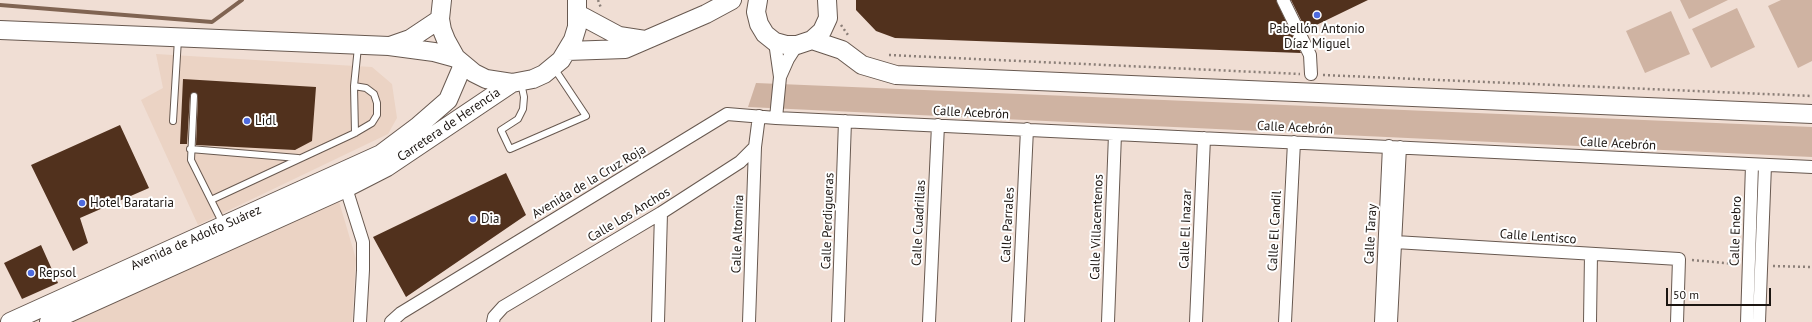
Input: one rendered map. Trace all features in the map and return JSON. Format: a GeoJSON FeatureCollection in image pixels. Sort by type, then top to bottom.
{"type":"FeatureCollection","features":[{"type":"Feature","properties":{"kind":"main road"},"geometry":{"type":"LineString","coordinates":[[442,0],[440,19],[446,40],[460,62]]}},
{"type":"Feature","properties":{"kind":"main road"},"geometry":{"type":"LineString","coordinates":[[827,0],[828,18],[842,50]]}},
{"type":"Feature","properties":{"kind":"main road"},"geometry":{"type":"LineString","coordinates":[[567,51],[624,49],[648,40],[728,3],[757,6],[759,24],[765,34],[775,42],[786,45],[804,43],[842,50],[862,65],[896,75],[1812,114]]}},
{"type":"Feature","properties":{"kind":"main road"},"geometry":{"type":"LineString","coordinates":[[578,7],[619,36],[648,40]]}},
{"type":"Feature","properties":{"kind":"main road","name":"Carretera de Herencia"},"geometry":{"type":"LineString","coordinates":[[384,160],[517,82],[533,79],[553,67],[567,51],[577,27],[578,7]]}},
{"type":"Feature","properties":{"kind":"main road"},"geometry":{"type":"LineString","coordinates":[[804,43],[822,31],[828,18]]}},
{"type":"Feature","properties":{"kind":"main road"},"geometry":{"type":"LineString","coordinates":[[389,46],[410,39],[440,19]]}},
{"type":"Feature","properties":{"kind":"main road"},"geometry":{"type":"LineString","coordinates":[[0,30],[389,46],[434,52],[460,62],[474,73],[486,79],[517,82]]}},
{"type":"Feature","properties":{"kind":"main road","name":"Carretera de Herencia"},"geometry":{"type":"LineString","coordinates":[[384,160],[417,127],[448,100],[460,62]]}},
{"type":"Feature","properties":{"kind":"main road","name":"Avenida de Adolfo Suárez"},"geometry":{"type":"LineString","coordinates":[[49,322],[346,188],[384,160]]}},
{"type":"Feature","properties":{"kind":"main road","name":"Avenida de Adolfo Suárez"},"geometry":{"type":"LineString","coordinates":[[10,322],[224,226],[384,160]]}},
{"type":"Feature","properties":{"kind":"street"},"geometry":{"type":"LineString","coordinates":[[1283,0],[1310,55],[1311,74]]}},
{"type":"Feature","properties":{"kind":"street"},"geometry":{"type":"LineString","coordinates":[[775,42],[780,77],[776,118]]}},
{"type":"Feature","properties":{"kind":"street"},"geometry":{"type":"LineString","coordinates":[[780,77],[788,59],[804,43]]}},
{"type":"Feature","properties":{"kind":"street","name":"Avenida de la Cruz Roja"},"geometry":{"type":"LineString","coordinates":[[391,322],[401,313],[727,114],[776,118]]}},
{"type":"Feature","properties":{"kind":"street"},"geometry":{"type":"LineString","coordinates":[[755,147],[759,116]]}},
{"type":"Feature","properties":{"kind":"street","name":"Calle Acebrón"},"geometry":{"type":"LineString","coordinates":[[776,118],[1812,167]]}},
{"type":"Feature","properties":{"kind":"street","name":"Calle Perdigueras"},"geometry":{"type":"LineString","coordinates":[[838,322],[845,121]]}},
{"type":"Feature","properties":{"kind":"street","name":"Calle Cuadrillas"},"geometry":{"type":"LineString","coordinates":[[929,322],[938,125]]}},
{"type":"Feature","properties":{"kind":"street","name":"Calle Parrales"},"geometry":{"type":"LineString","coordinates":[[1018,322],[1027,130]]}},
{"type":"Feature","properties":{"kind":"street","name":"Calle Villacentenos"},"geometry":{"type":"LineString","coordinates":[[1108,322],[1115,134]]}},
{"type":"Feature","properties":{"kind":"street","name":"Calle El Inazar"},"geometry":{"type":"LineString","coordinates":[[1196,322],[1204,138]]}},
{"type":"Feature","properties":{"kind":"street","name":"Calle El Candil"},"geometry":{"type":"LineString","coordinates":[[1285,322],[1294,142]]}},
{"type":"Feature","properties":{"kind":"street","name":"Calle Los Anchos"},"geometry":{"type":"LineString","coordinates":[[493,322],[494,317],[503,307],[661,213],[740,162],[755,147]]}},
{"type":"Feature","properties":{"kind":"street","name":"Calle Altomira"},"geometry":{"type":"LineString","coordinates":[[749,322],[755,147]]}},
{"type":"Feature","properties":{"kind":"street","name":"Calle Taray"},"geometry":{"type":"LineString","coordinates":[[1391,322],[1395,242],[1394,147]]}},
{"type":"Feature","properties":{"kind":"street","name":"Calle Taray"},"geometry":{"type":"LineString","coordinates":[[1381,322],[1394,147]]}},
{"type":"Feature","properties":{"kind":"street","name":"Calle Enebro"},"geometry":{"type":"LineString","coordinates":[[1747,322],[1752,165]]}},
{"type":"Feature","properties":{"kind":"street","name":"Calle Enebro"},"geometry":{"type":"LineString","coordinates":[[1759,322],[1765,165]]}},
{"type":"Feature","properties":{"kind":"street"},"geometry":{"type":"LineString","coordinates":[[346,188],[363,242],[364,270],[360,322]]}},
{"type":"Feature","properties":{"kind":"street"},"geometry":{"type":"LineString","coordinates":[[658,322],[661,213]]}},
{"type":"Feature","properties":{"kind":"street","name":"Calle Lentisco"},"geometry":{"type":"LineString","coordinates":[[1395,242],[1679,259]]}},
{"type":"Feature","properties":{"kind":"street"},"geometry":{"type":"LineString","coordinates":[[1590,322],[1591,254]]}},
{"type":"Feature","properties":{"kind":"street"},"geometry":{"type":"LineString","coordinates":[[1677,322],[1679,259]]}},
{"type":"Feature","properties":{"kind":"lane"},"geometry":{"type":"LineString","coordinates":[[173,121],[178,38]]}},
{"type":"Feature","properties":{"kind":"lane"},"geometry":{"type":"LineString","coordinates":[[355,133],[354,86],[358,45]]}},
{"type":"Feature","properties":{"kind":"lane"},"geometry":{"type":"LineString","coordinates":[[517,82],[524,97],[523,109],[518,120],[502,130],[510,149],[586,116],[553,67]]}},
{"type":"Feature","properties":{"kind":"lane"},"geometry":{"type":"LineString","coordinates":[[211,200],[355,133],[372,123],[377,115],[377,103],[374,94],[366,88],[354,86]]}},
{"type":"Feature","properties":{"kind":"lane"},"geometry":{"type":"LineString","coordinates":[[194,96],[190,148],[191,160],[224,226]]}},
{"type":"Feature","properties":{"kind":"lane"},"geometry":{"type":"LineString","coordinates":[[190,148],[300,158]]}},
{"type":"Feature","properties":{"kind":"path"},"geometry":{"type":"LineString","coordinates":[[598,0],[603,14]]}},
{"type":"Feature","properties":{"kind":"path"},"geometry":{"type":"LineString","coordinates":[[1679,259],[1748,265]]}},
{"type":"Feature","properties":{"kind":"path"},"geometry":{"type":"LineString","coordinates":[[1761,265],[1812,267]]}},
{"type":"Feature","properties":{"kind":"shaded area"},"geometry":{"type":"Polygon","coordinates":[[[1680,0],[1728,0],[1689,19],[1680,0]]]}},
{"type":"Feature","properties":{"kind":"shaded area"},"geometry":{"type":"Polygon","coordinates":[[[1781,0],[1812,0],[1812,61],[1798,68],[1768,6],[1781,0]]]}},
{"type":"Feature","properties":{"kind":"shaded area"},"geometry":{"type":"Polygon","coordinates":[[[1737,8],[1755,47],[1711,68],[1692,29],[1737,8]]]}},
{"type":"Feature","properties":{"kind":"shaded area"},"geometry":{"type":"Polygon","coordinates":[[[1671,11],[1690,54],[1645,73],[1626,31],[1671,11]]]}},
{"type":"Feature","properties":{"kind":"shaded area"},"geometry":{"type":"Polygon","coordinates":[[[156,54],[372,67],[392,84],[397,118],[388,134],[198,225],[141,100],[163,88],[156,54]]]}},
{"type":"Feature","properties":{"kind":"shaded area"},"geometry":{"type":"Polygon","coordinates":[[[756,83],[1812,127],[1812,157],[748,107],[756,83]]]}},
{"type":"Feature","properties":{"kind":"shaded area"},"geometry":{"type":"Polygon","coordinates":[[[338,198],[356,259],[352,322],[71,322],[338,198]]]}},
{"type":"Feature","properties":{"kind":"building"},"geometry":{"type":"Polygon","coordinates":[[[856,0],[1276,0],[1301,53],[895,38],[876,31],[856,10],[856,0]]]}},
{"type":"Feature","properties":{"kind":"building","name":"Pabellón Antonio Díaz Miguel"},"geometry":{"type":"Polygon","coordinates":[[[1291,0],[1368,0],[1306,30],[1291,0]]]}},
{"type":"Feature","properties":{"kind":"building","name":"Lidl"},"geometry":{"type":"Polygon","coordinates":[[[183,79],[316,87],[312,141],[295,150],[196,145],[198,96],[194,92],[190,96],[187,144],[180,144],[183,79]]]}},
{"type":"Feature","properties":{"kind":"building","name":"Hotel Barataria"},"geometry":{"type":"Polygon","coordinates":[[[120,125],[149,188],[80,218],[88,243],[73,251],[31,165],[120,125]]]}},
{"type":"Feature","properties":{"kind":"building"},"geometry":{"type":"Polygon","coordinates":[[[506,173],[526,215],[406,297],[373,237],[506,173]]]}},
{"type":"Feature","properties":{"kind":"building","name":"Repsol"},"geometry":{"type":"Polygon","coordinates":[[[41,245],[58,283],[22,299],[4,263],[41,245]]]}},
{"type":"Feature","properties":{"kind":"waterway"},"geometry":{"type":"LineString","coordinates":[[0,5],[212,22],[242,0]]}},
{"type":"Feature","properties":{"kind":"place","name":"Pabellón Antonio Díaz Miguel"},"geometry":{"type":"Point","coordinates":[1317,15]}},
{"type":"Feature","properties":{"kind":"place","name":"Lidl"},"geometry":{"type":"Point","coordinates":[247,121]}},
{"type":"Feature","properties":{"kind":"place","name":"Hotel Barataria"},"geometry":{"type":"Point","coordinates":[82,203]}},
{"type":"Feature","properties":{"kind":"place","name":"Dia"},"geometry":{"type":"Point","coordinates":[473,219]}},
{"type":"Feature","properties":{"kind":"place","name":"Repsol"},"geometry":{"type":"Point","coordinates":[31,273]}}]}
